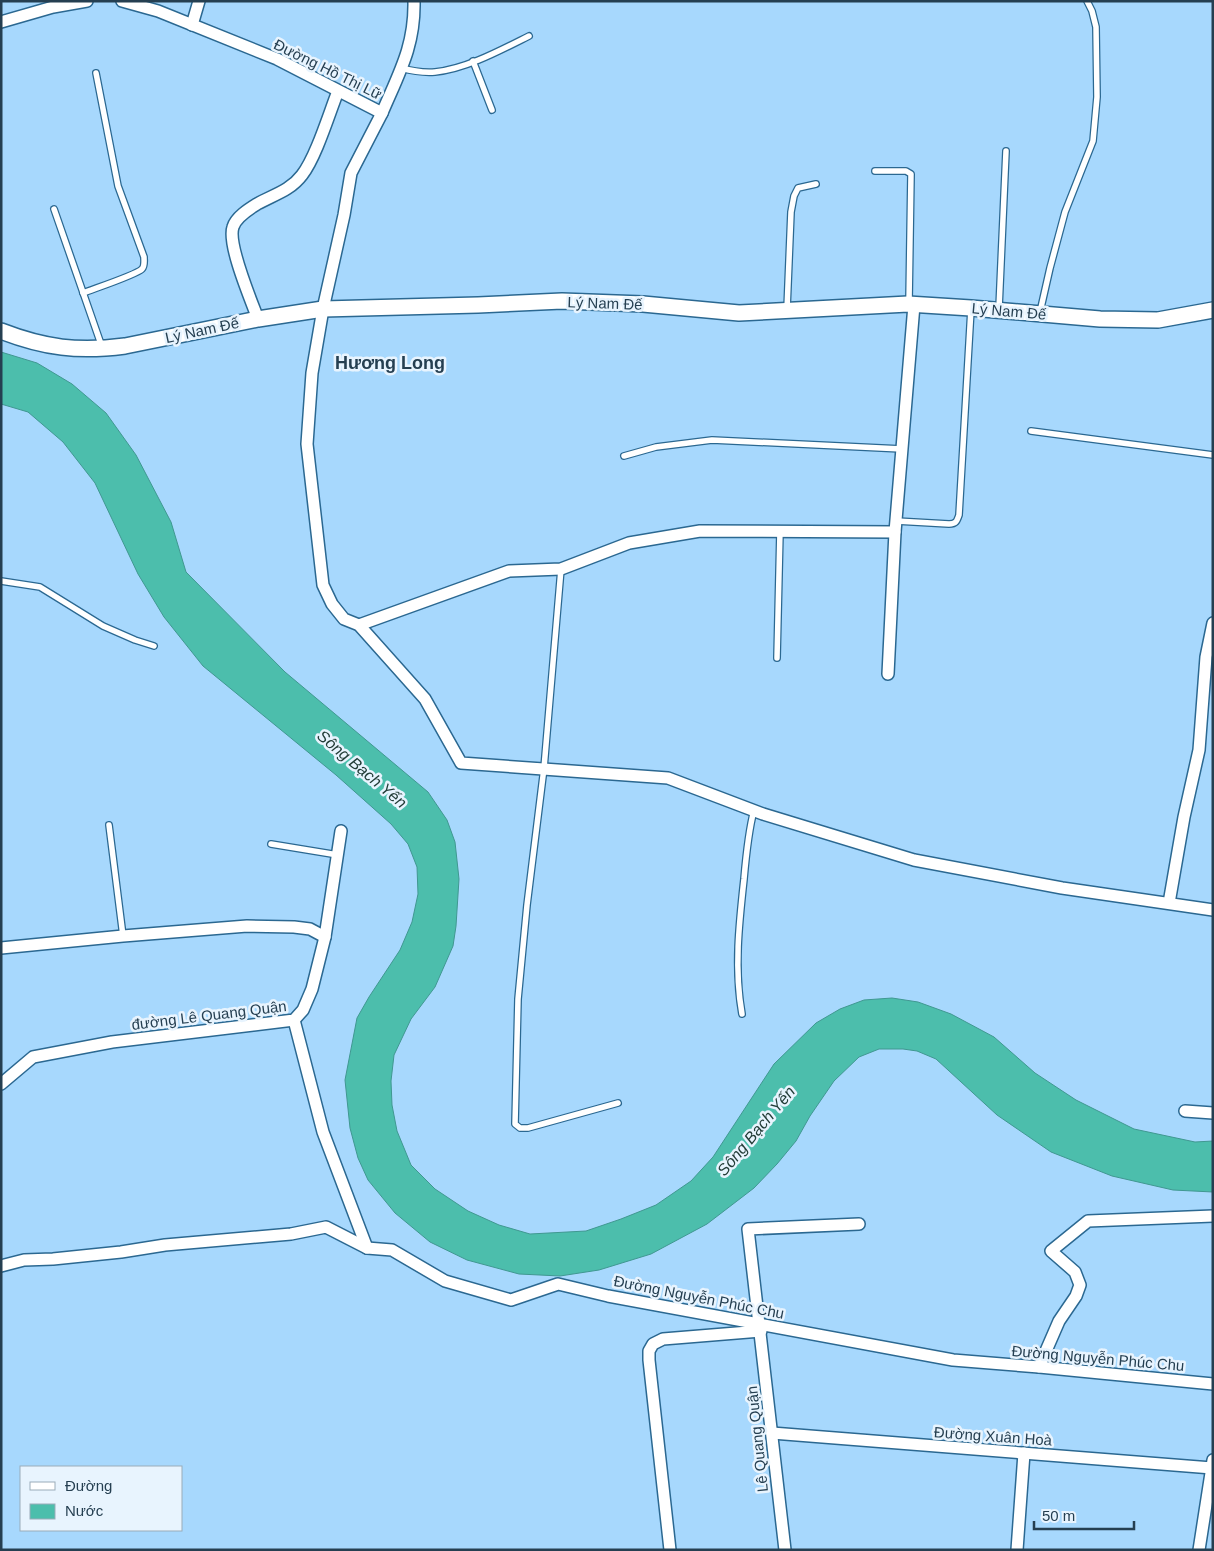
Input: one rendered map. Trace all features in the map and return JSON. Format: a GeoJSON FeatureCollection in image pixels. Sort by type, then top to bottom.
{"type":"FeatureCollection","features":[{"type":"Feature","properties":{"kind":"street"},"geometry":{"type":"LineString","coordinates":[[1,22],[54,4],[87,1]]}},
{"type":"Feature","properties":{"kind":"street","name":"Đường Hồ Thị Lữ"},"geometry":{"type":"LineString","coordinates":[[122,1],[158,11],[277,59],[382,113],[351,173],[312,373],[307,437],[323,585],[326,594],[344,619],[359,625],[425,699],[461,763],[544,768]]}},
{"type":"Feature","properties":{"kind":"street"},"geometry":{"type":"LineString","coordinates":[[192,25],[199,1]]}},
{"type":"Feature","properties":{"kind":"street"},"geometry":{"type":"LineString","coordinates":[[382,113],[408,53],[412,35],[414,1]]}},
{"type":"Feature","properties":{"kind":"street"},"geometry":{"type":"LineString","coordinates":[[258,319],[236,256],[232,238],[233,227],[241,216],[258,204],[282,193],[303,175],[338,91]]}},
{"type":"Feature","properties":{"kind":"street","name":"Lý Nam Đế"},"geometry":{"type":"LineString","coordinates":[[1,331],[22,339],[47,345],[81,350],[125,346],[258,319],[323,309],[469,306],[562,301],[643,304],[739,313],[911,305],[1100,319],[1158,320],[1213,310]]}},
{"type":"Feature","properties":{"kind":"street"},"geometry":{"type":"LineString","coordinates":[[888,674],[895,527],[911,305]]}},
{"type":"Feature","properties":{"kind":"street"},"geometry":{"type":"LineString","coordinates":[[359,625],[509,571],[561,569],[630,543],[700,531],[780,531],[895,527]]}},
{"type":"Feature","properties":{"kind":"street"},"geometry":{"type":"LineString","coordinates":[[1170,903],[1184,817],[1199,750],[1206,657],[1213,623]]}},
{"type":"Feature","properties":{"kind":"street"},"geometry":{"type":"LineString","coordinates":[[544,768],[668,778],[754,810],[914,860],[1062,888],[1213,910]]}},
{"type":"Feature","properties":{"kind":"street","name":"đường Lê Quang Quận"},"geometry":{"type":"LineString","coordinates":[[1,1084],[33,1057],[112,1042],[294,1020],[303,1010],[312,989],[324,937],[341,831]]}},
{"type":"Feature","properties":{"kind":"street"},"geometry":{"type":"LineString","coordinates":[[1,948],[247,926],[294,927],[310,930],[324,937]]}},
{"type":"Feature","properties":{"kind":"street"},"geometry":{"type":"LineString","coordinates":[[294,1020],[323,1132],[367,1248]]}},
{"type":"Feature","properties":{"kind":"street"},"geometry":{"type":"LineString","coordinates":[[1185,1111],[1213,1114]]}},
{"type":"Feature","properties":{"kind":"street"},"geometry":{"type":"LineString","coordinates":[[1039,1366],[1059,1321],[1076,1296],[1080,1285],[1075,1272],[1051,1251],[1088,1221],[1213,1216]]}},
{"type":"Feature","properties":{"kind":"street","name":"Lê Quang Quận"},"geometry":{"type":"LineString","coordinates":[[784,1550],[748,1229],[859,1224]]}},
{"type":"Feature","properties":{"kind":"street","name":"Đường Nguyễn Phúc Chu"},"geometry":{"type":"LineString","coordinates":[[1,1266],[24,1260],[63,1258],[165,1245],[292,1234],[326,1227],[367,1248],[392,1250],[445,1281],[511,1300],[558,1284],[760,1328],[953,1360],[1039,1366],[1213,1384]]}},
{"type":"Feature","properties":{"kind":"street"},"geometry":{"type":"LineString","coordinates":[[670,1550],[651,1391],[649,1351],[653,1344],[663,1339],[760,1328]]}},
{"type":"Feature","properties":{"kind":"street","name":"Đường Xuân Hoà"},"geometry":{"type":"LineString","coordinates":[[772,1434],[1024,1453],[1212,1464]]}},
{"type":"Feature","properties":{"kind":"street"},"geometry":{"type":"LineString","coordinates":[[1017,1550],[1024,1453]]}},
{"type":"Feature","properties":{"kind":"street"},"geometry":{"type":"LineString","coordinates":[[1199,1550],[1210,1490],[1212,1464]]}},
{"type":"Feature","properties":{"kind":"lane"},"geometry":{"type":"LineString","coordinates":[[1040,314],[1065,212],[1093,141],[1097,97],[1096,27],[1087,1]]}},
{"type":"Feature","properties":{"kind":"lane"},"geometry":{"type":"LineString","coordinates":[[401,68],[416,72],[435,72],[453,68],[488,56],[529,36]]}},
{"type":"Feature","properties":{"kind":"lane"},"geometry":{"type":"LineString","coordinates":[[473,61],[492,110]]}},
{"type":"Feature","properties":{"kind":"lane"},"geometry":{"type":"LineString","coordinates":[[83,293],[132,274],[142,269],[144,264],[144,257],[118,186],[96,73]]}},
{"type":"Feature","properties":{"kind":"lane"},"geometry":{"type":"LineString","coordinates":[[998,310],[1006,151]]}},
{"type":"Feature","properties":{"kind":"lane"},"geometry":{"type":"LineString","coordinates":[[875,171],[906,171],[911,174],[911,305]]}},
{"type":"Feature","properties":{"kind":"lane"},"geometry":{"type":"LineString","coordinates":[[787,311],[791,212],[794,196],[798,188],[816,184]]}},
{"type":"Feature","properties":{"kind":"lane"},"geometry":{"type":"LineString","coordinates":[[54,209],[103,349]]}},
{"type":"Feature","properties":{"kind":"lane"},"geometry":{"type":"LineString","coordinates":[[895,527],[954,524],[959,515],[971,308]]}},
{"type":"Feature","properties":{"kind":"lane"},"geometry":{"type":"LineString","coordinates":[[1031,431],[1213,455]]}},
{"type":"Feature","properties":{"kind":"lane"},"geometry":{"type":"LineString","coordinates":[[624,456],[656,447],[712,440],[902,449]]}},
{"type":"Feature","properties":{"kind":"lane"},"geometry":{"type":"LineString","coordinates":[[777,658],[780,531]]}},
{"type":"Feature","properties":{"kind":"lane"},"geometry":{"type":"LineString","coordinates":[[561,569],[544,768],[518,999],[515,1124],[520,1128],[528,1128],[618,1102]]}},
{"type":"Feature","properties":{"kind":"lane"},"geometry":{"type":"LineString","coordinates":[[1,581],[40,587],[103,626],[154,646]]}},
{"type":"Feature","properties":{"kind":"lane"},"geometry":{"type":"LineString","coordinates":[[742,1014],[737,970],[738,939],[747,843],[754,810]]}},
{"type":"Feature","properties":{"kind":"lane"},"geometry":{"type":"LineString","coordinates":[[109,825],[123,936]]}},
{"type":"Feature","properties":{"kind":"lane"},"geometry":{"type":"LineString","coordinates":[[271,844],[338,855]]}},
{"type":"Feature","properties":{"kind":"water","name":"Sông Bạch Yến"},"geometry":{"type":"Polygon","coordinates":[[[1,352],[37,363],[72,384],[106,413],[136,455],[171,522],[186,572],[285,672],[428,792],[447,820],[455,842],[459,879],[453,946],[435,987],[411,1019],[394,1055],[391,1081],[392,1105],[397,1131],[411,1165],[435,1189],[468,1211],[499,1225],[530,1234],[586,1231],[656,1205],[691,1181],[713,1157],[774,1064],[816,1023],[840,1009],[864,1000],[892,998],[918,1002],[951,1014],[994,1037],[1035,1073],[1076,1100],[1134,1129],[1195,1142],[1213,1141],[1213,1192],[1173,1190],[1112,1176],[1051,1152],[997,1115],[936,1059],[917,1051],[879,1049],[859,1057],[834,1081],[810,1116],[796,1141],[754,1188],[707,1224],[651,1254],[599,1270],[560,1276],[519,1274],[467,1260],[430,1242],[395,1213],[368,1180],[358,1158],[350,1128],[345,1080],[357,1018],[400,950],[412,922],[418,894],[417,867],[408,844],[391,824],[336,775],[203,666],[164,617],[138,574],[95,483],[63,442],[28,412],[1,404],[1,352]]]}},
{"type":"Feature","properties":{"kind":"district","name":"Hương Long"},"geometry":{"type":"Point","coordinates":[390,363]}}]}
